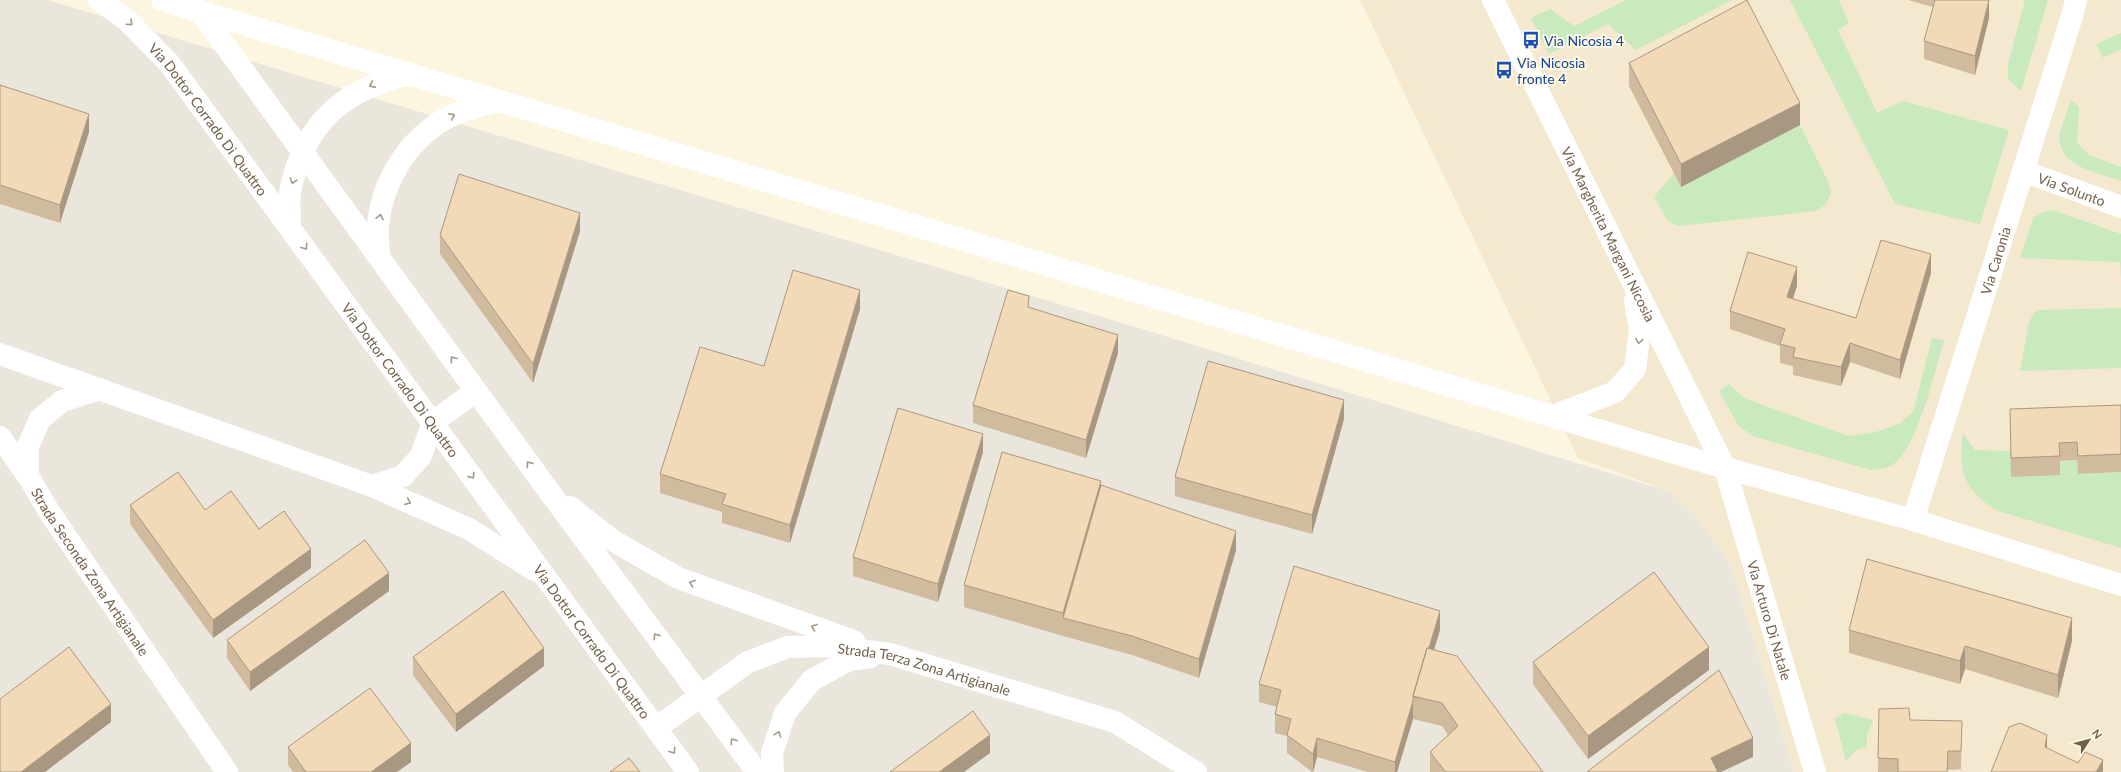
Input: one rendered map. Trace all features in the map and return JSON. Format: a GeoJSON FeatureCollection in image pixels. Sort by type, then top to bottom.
{"type":"FeatureCollection","features":[{"type":"Feature","properties":{"kind":"street","name":"Via Dottor Corrado Di Quattro"},"geometry":{"type":"LineString","coordinates":[[99,0],[129,22],[169,63],[688,772]]}},
{"type":"Feature","properties":{"kind":"street"},"geometry":{"type":"LineString","coordinates":[[162,0],[410,74],[498,102],[1725,468],[1913,520],[2121,585]]}},
{"type":"Feature","properties":{"kind":"street","name":"Via Margherita Margani Nicosia"},"geometry":{"type":"LineString","coordinates":[[1493,0],[1725,468]]}},
{"type":"Feature","properties":{"kind":"street","name":"Via Caronia"},"geometry":{"type":"LineString","coordinates":[[1913,520],[2076,0]]}},
{"type":"Feature","properties":{"kind":"street"},"geometry":{"type":"LineString","coordinates":[[200,11],[548,490],[757,772]]}},
{"type":"Feature","properties":{"kind":"street"},"geometry":{"type":"LineString","coordinates":[[290,227],[290,189],[302,151],[316,128],[335,108],[357,91],[383,80],[410,74]]}},
{"type":"Feature","properties":{"kind":"street"},"geometry":{"type":"LineString","coordinates":[[379,256],[378,225],[384,195],[397,166],[416,142],[440,122],[468,109],[498,102]]}},
{"type":"Feature","properties":{"kind":"street","name":"Via Solunto"},"geometry":{"type":"LineString","coordinates":[[2023,171],[2121,207]]}},
{"type":"Feature","properties":{"kind":"street"},"geometry":{"type":"LineString","coordinates":[[1553,416],[1615,392],[1635,369],[1640,329],[1629,275]]}},
{"type":"Feature","properties":{"kind":"street"},"geometry":{"type":"LineString","coordinates":[[0,354],[372,486],[469,529],[545,576]]}},
{"type":"Feature","properties":{"kind":"street","name":"Strada Seconda Zona Artigianale"},"geometry":{"type":"LineString","coordinates":[[100,390],[62,401],[40,419],[28,446],[28,476],[50,512],[227,772]]}},
{"type":"Feature","properties":{"kind":"street"},"geometry":{"type":"LineString","coordinates":[[372,486],[403,476],[421,456],[433,422],[476,391]]}},
{"type":"Feature","properties":{"kind":"street"},"geometry":{"type":"LineString","coordinates":[[0,437],[28,476]]}},
{"type":"Feature","properties":{"kind":"street","name":"Via Arturo Di Natale"},"geometry":{"type":"LineString","coordinates":[[1725,468],[1815,772]]}},
{"type":"Feature","properties":{"kind":"street"},"geometry":{"type":"LineString","coordinates":[[548,490],[612,540],[678,578],[890,654]]}},
{"type":"Feature","properties":{"kind":"street","name":"Strada Terza Zona Artigianale"},"geometry":{"type":"LineString","coordinates":[[656,728],[748,662],[788,647],[828,646],[890,654],[1115,722],[1196,772]]}},
{"type":"Feature","properties":{"kind":"street"},"geometry":{"type":"LineString","coordinates":[[773,772],[772,753],[785,713],[812,680],[849,660],[890,654]]}},
{"type":"Feature","properties":{"kind":"shaded area"},"geometry":{"type":"Polygon","coordinates":[[[0,0],[48,0],[1152,332],[1668,491],[1692,513],[1714,541],[1729,564],[1738,588],[1794,772],[0,772],[0,0]]]}},
{"type":"Feature","properties":{"kind":"shaded area"},"geometry":{"type":"Polygon","coordinates":[[[1360,0],[2121,0],[2121,772],[1794,772],[1738,588],[1668,491],[1578,458],[1360,0]]]}},
{"type":"Feature","properties":{"kind":"green space"},"geometry":{"type":"Polygon","coordinates":[[[1626,0],[1732,0],[1636,50],[1608,24],[1549,54],[1531,18],[1550,9],[1574,26],[1626,0]]]}},
{"type":"Feature","properties":{"kind":"green space"},"geometry":{"type":"Polygon","coordinates":[[[1790,0],[1839,0],[1849,23],[1838,30],[1877,113],[1903,101],[2009,130],[1980,224],[1895,204],[1790,0]]]}},
{"type":"Feature","properties":{"kind":"green space"},"geometry":{"type":"Polygon","coordinates":[[[2025,0],[2048,0],[2021,91],[2008,79],[2008,64],[2025,0]]]}},
{"type":"Feature","properties":{"kind":"green space"},"geometry":{"type":"Polygon","coordinates":[[[2121,33],[2121,49],[2103,58],[2096,44],[2121,33]]]}},
{"type":"Feature","properties":{"kind":"green space"},"geometry":{"type":"Polygon","coordinates":[[[2071,100],[2079,107],[2077,143],[2089,155],[2121,167],[2121,181],[2079,166],[2070,160],[2064,153],[2060,143],[2060,132],[2071,100]]]}},
{"type":"Feature","properties":{"kind":"green space"},"geometry":{"type":"Polygon","coordinates":[[[1800,125],[1827,179],[1831,193],[1826,204],[1817,211],[1678,226],[1667,220],[1654,197],[1674,173],[1681,187],[1800,125]]]}},
{"type":"Feature","properties":{"kind":"green space"},"geometry":{"type":"Polygon","coordinates":[[[2052,210],[2121,234],[2121,278],[2120,262],[2020,258],[2033,218],[2043,212],[2052,210]]]}},
{"type":"Feature","properties":{"kind":"green space"},"geometry":{"type":"Polygon","coordinates":[[[2121,308],[2121,368],[2020,371],[2029,322],[2036,310],[2121,308]]]}},
{"type":"Feature","properties":{"kind":"green space"},"geometry":{"type":"Polygon","coordinates":[[[1932,338],[1944,340],[1924,410],[1908,446],[1899,459],[1887,468],[1871,470],[1752,436],[1738,425],[1719,391],[1729,384],[1744,398],[1848,436],[1876,432],[1899,424],[1913,412],[1932,338]]]}},
{"type":"Feature","properties":{"kind":"green space"},"geometry":{"type":"Polygon","coordinates":[[[1963,433],[1975,450],[2011,451],[2011,477],[2059,462],[2077,460],[2079,474],[2121,472],[2121,548],[1995,510],[1984,502],[1969,486],[1962,468],[1961,458],[1963,433]]]}},
{"type":"Feature","properties":{"kind":"green space"},"geometry":{"type":"Polygon","coordinates":[[[1844,713],[1873,720],[1867,735],[1867,747],[1856,750],[1846,761],[1835,719],[1844,713]]]}},
{"type":"Feature","properties":{"kind":"building"},"geometry":{"type":"Polygon","coordinates":[[[1747,0],[1800,103],[1681,164],[1629,63],[1747,0]]]}},
{"type":"Feature","properties":{"kind":"building"},"geometry":{"type":"Polygon","coordinates":[[[1935,0],[1989,0],[1975,56],[1924,41],[1935,0]]]}},
{"type":"Feature","properties":{"kind":"building"},"geometry":{"type":"Polygon","coordinates":[[[0,85],[89,114],[60,205],[0,185],[0,85]]]}},
{"type":"Feature","properties":{"kind":"building"},"geometry":{"type":"Polygon","coordinates":[[[459,174],[580,213],[533,364],[440,235],[459,174]]]}},
{"type":"Feature","properties":{"kind":"building"},"geometry":{"type":"Polygon","coordinates":[[[1881,240],[1931,254],[1900,360],[1850,343],[1841,367],[1793,357],[1795,348],[1780,344],[1785,329],[1730,311],[1748,252],[1797,267],[1787,297],[1856,318],[1881,240]]]}},
{"type":"Feature","properties":{"kind":"building"},"geometry":{"type":"Polygon","coordinates":[[[793,270],[860,290],[790,525],[722,504],[726,494],[660,474],[700,347],[764,366],[793,270]]]}},
{"type":"Feature","properties":{"kind":"building"},"geometry":{"type":"Polygon","coordinates":[[[1008,290],[1029,296],[1028,307],[1118,335],[1086,440],[973,405],[1008,290]]]}},
{"type":"Feature","properties":{"kind":"building"},"geometry":{"type":"Polygon","coordinates":[[[1208,361],[1344,400],[1312,515],[1175,477],[1208,361]]]}},
{"type":"Feature","properties":{"kind":"building"},"geometry":{"type":"Polygon","coordinates":[[[2121,405],[2121,454],[2078,456],[2077,442],[2059,443],[2060,456],[2011,458],[2010,409],[2121,405]]]}},
{"type":"Feature","properties":{"kind":"building"},"geometry":{"type":"Polygon","coordinates":[[[898,408],[983,434],[938,584],[853,557],[898,408]]]}},
{"type":"Feature","properties":{"kind":"building"},"geometry":{"type":"Polygon","coordinates":[[[1002,452],[1101,481],[1063,613],[964,585],[1002,452]]]}},
{"type":"Feature","properties":{"kind":"building"},"geometry":{"type":"Polygon","coordinates":[[[178,472],[205,510],[231,491],[259,529],[284,511],[311,549],[213,620],[130,505],[178,472]]]}},
{"type":"Feature","properties":{"kind":"building"},"geometry":{"type":"Polygon","coordinates":[[[1101,485],[1236,531],[1199,659],[1132,636],[1063,618],[1101,485]]]}},
{"type":"Feature","properties":{"kind":"building"},"geometry":{"type":"Polygon","coordinates":[[[365,540],[389,573],[250,672],[227,640],[365,540]]]}},
{"type":"Feature","properties":{"kind":"building"},"geometry":{"type":"Polygon","coordinates":[[[1867,559],[2072,618],[2058,675],[1965,646],[1960,661],[1849,630],[1867,559]]]}},
{"type":"Feature","properties":{"kind":"building"},"geometry":{"type":"Polygon","coordinates":[[[1294,566],[1440,611],[1429,648],[1427,648],[1395,762],[1317,738],[1313,754],[1287,735],[1291,719],[1275,714],[1281,690],[1259,684],[1294,566]]]}},
{"type":"Feature","properties":{"kind":"building"},"geometry":{"type":"Polygon","coordinates":[[[1654,572],[1709,647],[1588,736],[1533,662],[1654,572]]]}},
{"type":"Feature","properties":{"kind":"building"},"geometry":{"type":"Polygon","coordinates":[[[503,591],[544,648],[456,714],[413,657],[503,591]]]}},
{"type":"Feature","properties":{"kind":"building"},"geometry":{"type":"Polygon","coordinates":[[[69,647],[111,704],[21,772],[0,772],[0,699],[69,647]]]}},
{"type":"Feature","properties":{"kind":"building"},"geometry":{"type":"Polygon","coordinates":[[[1427,648],[1457,656],[1543,772],[1445,772],[1430,752],[1458,726],[1442,703],[1413,696],[1427,648]]]}},
{"type":"Feature","properties":{"kind":"building"},"geometry":{"type":"Polygon","coordinates":[[[1719,670],[1753,738],[1711,758],[1718,772],[1587,772],[1719,670]]]}},
{"type":"Feature","properties":{"kind":"building"},"geometry":{"type":"Polygon","coordinates":[[[370,688],[411,743],[371,772],[306,772],[288,747],[370,688]]]}},
{"type":"Feature","properties":{"kind":"building"},"geometry":{"type":"Polygon","coordinates":[[[1909,708],[1910,720],[1962,721],[1961,751],[1948,751],[1947,772],[1898,772],[1898,759],[1878,758],[1879,709],[1909,708]]]}},
{"type":"Feature","properties":{"kind":"building"},"geometry":{"type":"Polygon","coordinates":[[[973,711],[990,735],[939,772],[890,772],[973,711]]]}},
{"type":"Feature","properties":{"kind":"building"},"geometry":{"type":"Polygon","coordinates":[[[2020,723],[2047,735],[2045,747],[2078,763],[2085,752],[2103,760],[2096,772],[1991,772],[2009,727],[2020,723]]]}},
{"type":"Feature","properties":{"kind":"building"},"geometry":{"type":"Polygon","coordinates":[[[629,758],[640,772],[610,772],[629,758]]]}},
{"type":"Feature","properties":{"kind":"place","name":"Via Nicosia 4"},"geometry":{"type":"Point","coordinates":[1531,40]}},
{"type":"Feature","properties":{"kind":"place","name":"Via Nicosia fronte 4"},"geometry":{"type":"Point","coordinates":[1504,70]}}]}
